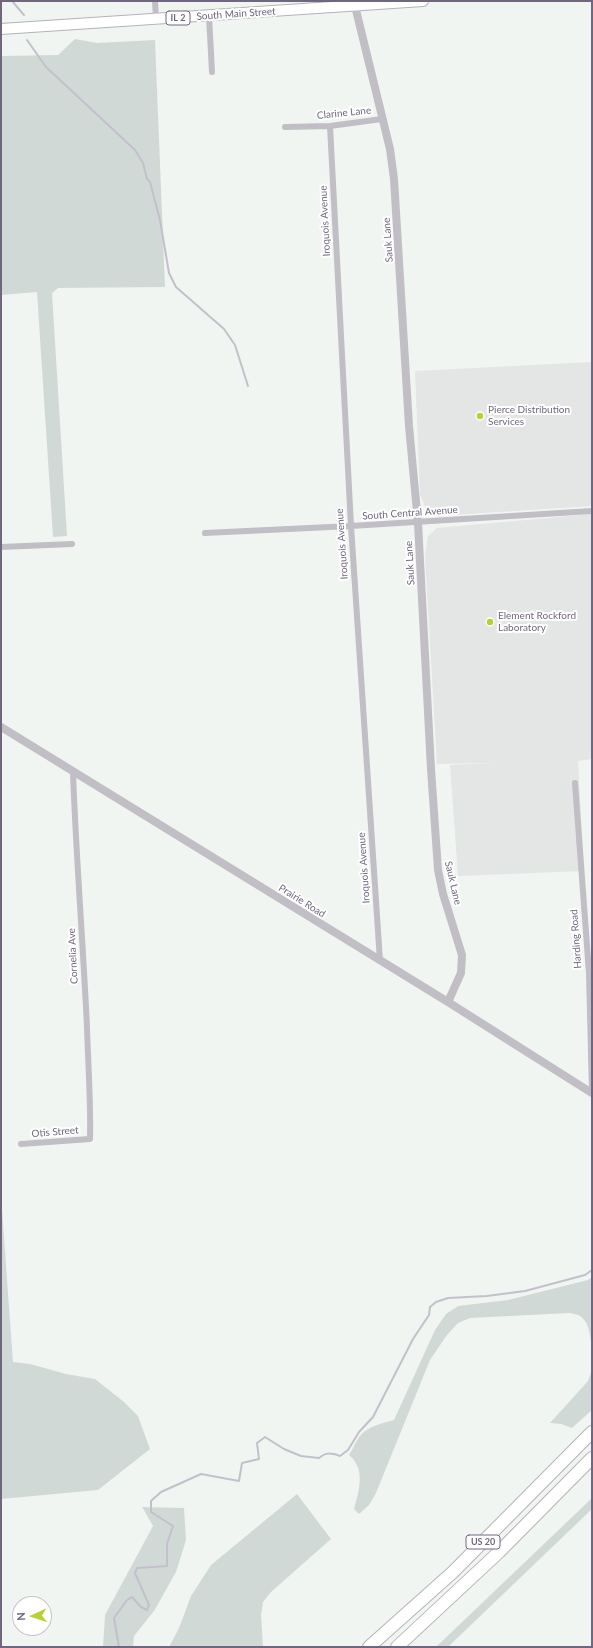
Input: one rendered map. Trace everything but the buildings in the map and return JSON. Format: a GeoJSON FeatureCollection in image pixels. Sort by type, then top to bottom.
{"type":"FeatureCollection","features":[{"type":"Feature","properties":{"kind":"highway","name":"US 20"},"geometry":{"type":"LineString","coordinates":[[369,1647],[453,1572],[592,1432]]}},
{"type":"Feature","properties":{"kind":"highway","name":"US 20"},"geometry":{"type":"LineString","coordinates":[[397,1647],[499,1552],[592,1458]]}},
{"type":"Feature","properties":{"kind":"main road","name":"South Main Street"},"geometry":{"type":"LineString","coordinates":[[1,29],[209,16],[354,3],[423,1]]}},
{"type":"Feature","properties":{"kind":"street"},"geometry":{"type":"LineString","coordinates":[[155,1],[156,19]]}},
{"type":"Feature","properties":{"kind":"street"},"geometry":{"type":"LineString","coordinates":[[354,3],[382,119]]}},
{"type":"Feature","properties":{"kind":"street"},"geometry":{"type":"LineString","coordinates":[[209,16],[212,72]]}},
{"type":"Feature","properties":{"kind":"street","name":"Clarine Lane"},"geometry":{"type":"LineString","coordinates":[[284,127],[330,126],[382,119]]}},
{"type":"Feature","properties":{"kind":"street","name":"Sauk Lane"},"geometry":{"type":"LineString","coordinates":[[382,119],[390,149],[394,180],[410,426],[418,522],[438,870],[462,955],[461,973],[448,1002]]}},
{"type":"Feature","properties":{"kind":"street","name":"Iroquois Avenue"},"geometry":{"type":"LineString","coordinates":[[330,126],[351,526],[380,961]]}},
{"type":"Feature","properties":{"kind":"street","name":"South Central Avenue"},"geometry":{"type":"LineString","coordinates":[[204,532],[351,526],[592,510]]}},
{"type":"Feature","properties":{"kind":"street"},"geometry":{"type":"LineString","coordinates":[[1,547],[72,544]]}},
{"type":"Feature","properties":{"kind":"street","name":"Prairie Road"},"geometry":{"type":"LineString","coordinates":[[1,727],[448,1002],[592,1093]]}},
{"type":"Feature","properties":{"kind":"street","name":"Cornelia Ave"},"geometry":{"type":"LineString","coordinates":[[73,772],[85,984],[90,1139]]}},
{"type":"Feature","properties":{"kind":"street","name":"Harding Road"},"geometry":{"type":"LineString","coordinates":[[575,783],[588,973],[592,1093]]}},
{"type":"Feature","properties":{"kind":"street","name":"Otis Street"},"geometry":{"type":"LineString","coordinates":[[21,1144],[90,1139]]}},
{"type":"Feature","properties":{"kind":"shaded area"},"geometry":{"type":"Polygon","coordinates":[[[75,39],[97,43],[155,40],[165,287],[58,288],[52,293],[67,536],[53,537],[37,292],[1,295],[1,56],[58,55],[75,39]]]}},
{"type":"Feature","properties":{"kind":"shaded area"},"geometry":{"type":"Polygon","coordinates":[[[592,362],[592,506],[436,515],[425,506],[420,495],[415,371],[592,362]]]}},
{"type":"Feature","properties":{"kind":"shaded area"},"geometry":{"type":"Polygon","coordinates":[[[592,514],[592,759],[578,761],[584,871],[458,876],[450,765],[493,763],[437,764],[425,556],[428,536],[437,528],[592,514]]]}},
{"type":"Feature","properties":{"kind":"shaded area"},"geometry":{"type":"Polygon","coordinates":[[[1,1196],[13,1362],[30,1364],[66,1374],[95,1379],[124,1402],[138,1416],[150,1449],[98,1490],[1,1499],[1,1196]]]}},
{"type":"Feature","properties":{"kind":"shaded area"},"geometry":{"type":"Polygon","coordinates":[[[592,1277],[592,1355],[591,1339],[588,1328],[584,1319],[576,1314],[570,1313],[470,1318],[458,1323],[447,1335],[430,1360],[376,1493],[369,1505],[359,1514],[354,1509],[360,1480],[358,1467],[349,1455],[363,1433],[376,1425],[394,1420],[435,1330],[446,1314],[458,1306],[508,1300],[588,1280],[592,1277]]]}},
{"type":"Feature","properties":{"kind":"shaded area"},"geometry":{"type":"Polygon","coordinates":[[[592,1370],[592,1410],[572,1428],[561,1424],[550,1423],[588,1381],[592,1370]]]}},
{"type":"Feature","properties":{"kind":"shaded area"},"geometry":{"type":"Polygon","coordinates":[[[297,1494],[331,1539],[271,1592],[263,1602],[261,1615],[263,1647],[169,1647],[179,1628],[191,1596],[211,1565],[297,1494]]]}},
{"type":"Feature","properties":{"kind":"shaded area"},"geometry":{"type":"Polygon","coordinates":[[[591,1499],[592,1509],[449,1646],[436,1647],[591,1499]]]}},
{"type":"Feature","properties":{"kind":"shaded area"},"geometry":{"type":"Polygon","coordinates":[[[142,1507],[184,1508],[186,1540],[176,1572],[154,1611],[134,1636],[133,1647],[103,1647],[105,1615],[153,1526],[142,1507]]]}},
{"type":"Feature","properties":{"kind":"waterway"},"geometry":{"type":"LineString","coordinates":[[12,1],[24,15]]}},
{"type":"Feature","properties":{"kind":"waterway"},"geometry":{"type":"LineString","coordinates":[[27,40],[46,67],[135,150],[143,163],[147,179],[150,182],[160,220],[169,273],[176,287],[224,329],[235,345],[248,386]]}},
{"type":"Feature","properties":{"kind":"waterway"},"geometry":{"type":"LineString","coordinates":[[119,1647],[114,1618],[127,1600],[132,1597],[141,1607],[147,1610],[149,1605],[135,1573],[137,1568],[167,1566],[167,1544],[173,1526],[151,1512],[151,1501],[161,1492],[201,1474],[239,1481],[242,1463],[259,1459],[257,1443],[265,1437],[284,1449],[301,1456],[319,1458],[329,1454],[340,1456],[348,1450],[359,1432],[373,1417],[413,1339],[429,1315],[430,1307],[436,1302],[448,1298],[487,1296],[525,1291],[585,1275],[592,1270]]}},
{"type":"Feature","properties":{"kind":"place","name":"Pierce Distribution Services"},"geometry":{"type":"Point","coordinates":[480,416]}},
{"type":"Feature","properties":{"kind":"place","name":"Element Rockford Laboratory"},"geometry":{"type":"Point","coordinates":[490,622]}}]}
